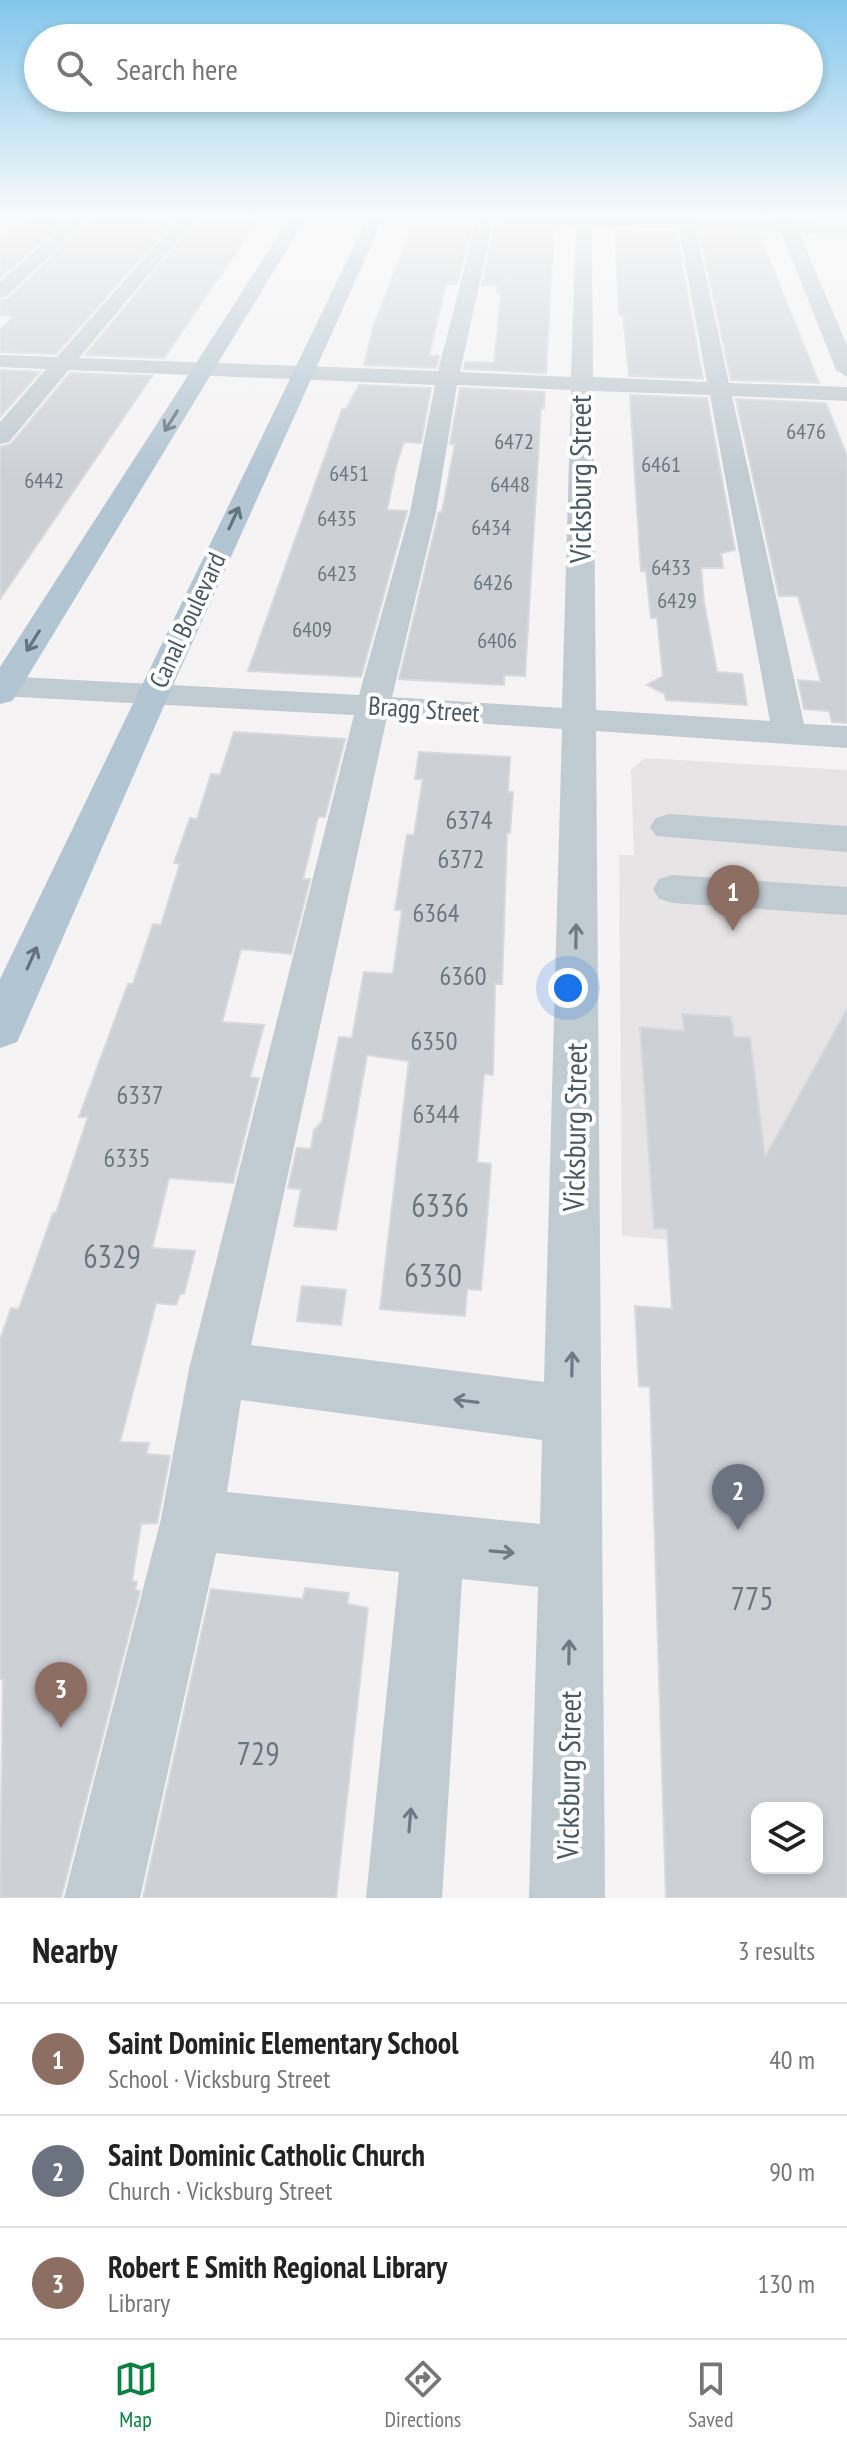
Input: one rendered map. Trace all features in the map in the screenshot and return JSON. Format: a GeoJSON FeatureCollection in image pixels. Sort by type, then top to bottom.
{"type":"FeatureCollection","features":[{"type":"Feature","properties":{"kind":"main road"},"geometry":{"type":"LineString","coordinates":[[1,689],[247,302]]}},
{"type":"Feature","properties":{"kind":"main road","name":"Canal Boulevard"},"geometry":{"type":"LineString","coordinates":[[0,1029],[153,692],[336,302]]}},
{"type":"Feature","properties":{"kind":"street"},"geometry":{"type":"LineString","coordinates":[[0,437],[116,302]]}},
{"type":"Feature","properties":{"kind":"street"},"geometry":{"type":"LineString","coordinates":[[102,1898],[192,1519],[217,1369],[373,705],[423,512],[447,379],[465,302]]}},
{"type":"Feature","properties":{"kind":"street","name":"Vicksburg Street"},"geometry":{"type":"LineString","coordinates":[[567,1898],[582,302]]}},
{"type":"Feature","properties":{"kind":"street"},"geometry":{"type":"LineString","coordinates":[[702,302],[789,733]]}},
{"type":"Feature","properties":{"kind":"street"},"geometry":{"type":"LineString","coordinates":[[818,302],[847,370]]}},
{"type":"Feature","properties":{"kind":"street"},"geometry":{"type":"LineString","coordinates":[[0,361],[847,394]]}},
{"type":"Feature","properties":{"kind":"street","name":"Bragg Street"},"geometry":{"type":"LineString","coordinates":[[1,689],[153,692],[847,737]]}},
{"type":"Feature","properties":{"kind":"street"},"geometry":{"type":"LineString","coordinates":[[669,827],[847,839]]}},
{"type":"Feature","properties":{"kind":"street"},"geometry":{"type":"LineString","coordinates":[[673,889],[847,901]]}},
{"type":"Feature","properties":{"kind":"street"},"geometry":{"type":"LineString","coordinates":[[217,1369],[571,1415]]}},
{"type":"Feature","properties":{"kind":"street"},"geometry":{"type":"LineString","coordinates":[[192,1519],[570,1559]]}},
{"type":"Feature","properties":{"kind":"street"},"geometry":{"type":"LineString","coordinates":[[404,1898],[433,1546]]}},
{"type":"Feature","properties":{"kind":"shaded area"},"geometry":{"type":"Polygon","coordinates":[[[645,758],[847,770],[847,1253],[622,1236],[619,855],[634,855],[631,770],[645,758]]]}},
{"type":"Feature","properties":{"kind":"building"},"geometry":{"type":"Polygon","coordinates":[[[0,302],[102,302],[56,354],[0,352],[0,330],[14,316],[0,315],[0,302]]]}},
{"type":"Feature","properties":{"kind":"building"},"geometry":{"type":"Polygon","coordinates":[[[129,302],[202,302],[164,358],[85,355],[129,302]]]}},
{"type":"Feature","properties":{"kind":"building"},"geometry":{"type":"Polygon","coordinates":[[[383,302],[442,302],[429,356],[439,356],[436,368],[364,365],[383,302]]]}},
{"type":"Feature","properties":{"kind":"building"},"geometry":{"type":"Polygon","coordinates":[[[500,302],[550,302],[546,373],[464,369],[465,362],[494,363],[500,302]]]}},
{"type":"Feature","properties":{"kind":"building"},"geometry":{"type":"Polygon","coordinates":[[[618,302],[689,302],[703,379],[629,376],[623,315],[619,315],[618,302]]]}},
{"type":"Feature","properties":{"kind":"building"},"geometry":{"type":"Polygon","coordinates":[[[714,302],[786,302],[819,383],[731,380],[714,302]]]}},
{"type":"Feature","properties":{"kind":"building"},"geometry":{"type":"Polygon","coordinates":[[[0,370],[40,372],[0,417],[0,370]]]}},
{"type":"Feature","properties":{"kind":"building"},"geometry":{"type":"Polygon","coordinates":[[[70,373],[152,376],[0,599],[0,447],[11,444],[70,373]]]}},
{"type":"Feature","properties":{"kind":"building"},"geometry":{"type":"Polygon","coordinates":[[[359,385],[431,388],[421,443],[404,442],[396,466],[387,510],[407,511],[361,677],[248,671],[342,409],[346,409],[359,385]]]}},
{"type":"Feature","properties":{"kind":"building"},"geometry":{"type":"Polygon","coordinates":[[[460,388],[545,392],[544,409],[541,408],[525,676],[504,675],[504,685],[399,679],[439,512],[442,512],[455,444],[450,444],[460,388]]]}},
{"type":"Feature","properties":{"kind":"building"},"geometry":{"type":"Polygon","coordinates":[[[630,395],[707,398],[735,550],[721,553],[723,568],[701,568],[704,602],[717,672],[742,674],[747,705],[666,700],[665,694],[647,685],[663,676],[657,618],[651,618],[646,571],[641,571],[630,395]]]}},
{"type":"Feature","properties":{"kind":"building"},"geometry":{"type":"Polygon","coordinates":[[[736,399],[826,403],[847,456],[847,723],[832,722],[829,711],[804,709],[798,680],[821,682],[798,596],[779,596],[736,399]]]}},
{"type":"Feature","properties":{"kind":"building"},"geometry":{"type":"Polygon","coordinates":[[[234,732],[345,739],[325,817],[318,817],[303,879],[310,879],[291,954],[241,949],[222,1022],[264,1025],[250,1077],[259,1078],[233,1183],[169,1178],[152,1248],[195,1251],[184,1294],[180,1294],[176,1305],[156,1303],[120,1442],[149,1443],[146,1454],[170,1456],[157,1523],[141,1524],[132,1581],[137,1582],[135,1590],[140,1591],[61,1898],[0,1898],[3,1679],[0,1679],[0,1340],[11,1308],[19,1309],[53,1213],[56,1213],[88,1117],[79,1117],[128,984],[133,984],[153,924],[161,925],[180,864],[174,863],[190,818],[197,819],[211,774],[220,775],[234,732]]]}},
{"type":"Feature","properties":{"kind":"building"},"geometry":{"type":"Polygon","coordinates":[[[419,752],[510,757],[508,792],[513,792],[510,833],[507,833],[502,984],[495,984],[493,1075],[484,1074],[477,1162],[491,1164],[481,1290],[467,1289],[465,1316],[380,1309],[409,1061],[367,1055],[336,1230],[294,1226],[301,1189],[288,1188],[297,1148],[311,1149],[314,1130],[322,1122],[339,1037],[352,1038],[364,972],[393,974],[402,910],[395,910],[407,835],[414,835],[423,779],[415,779],[419,752]]]}},
{"type":"Feature","properties":{"kind":"building"},"geometry":{"type":"Polygon","coordinates":[[[847,1009],[847,1898],[666,1898],[650,1387],[639,1386],[635,1306],[672,1309],[667,1229],[654,1228],[640,1027],[684,1031],[682,1014],[731,1017],[734,1037],[750,1037],[765,1157],[847,1009]]]}},
{"type":"Feature","properties":{"kind":"building"},"geometry":{"type":"Polygon","coordinates":[[[302,1286],[346,1290],[341,1325],[297,1321],[302,1286]]]}},
{"type":"Feature","properties":{"kind":"building"},"geometry":{"type":"Polygon","coordinates":[[[305,1588],[349,1593],[347,1604],[368,1608],[336,1898],[143,1898],[211,1589],[303,1599],[305,1588]]]}},
{"type":"Feature","properties":{"kind":"place","name":"Saint Dominic Elementary School"},"geometry":{"type":"Point","coordinates":[733,931]}},
{"type":"Feature","properties":{"kind":"place","name":"Saint Dominic Catholic Church"},"geometry":{"type":"Point","coordinates":[738,1530]}},
{"type":"Feature","properties":{"kind":"place","name":"Robert E Smith Regional Library"},"geometry":{"type":"Point","coordinates":[61,1728]}}]}
